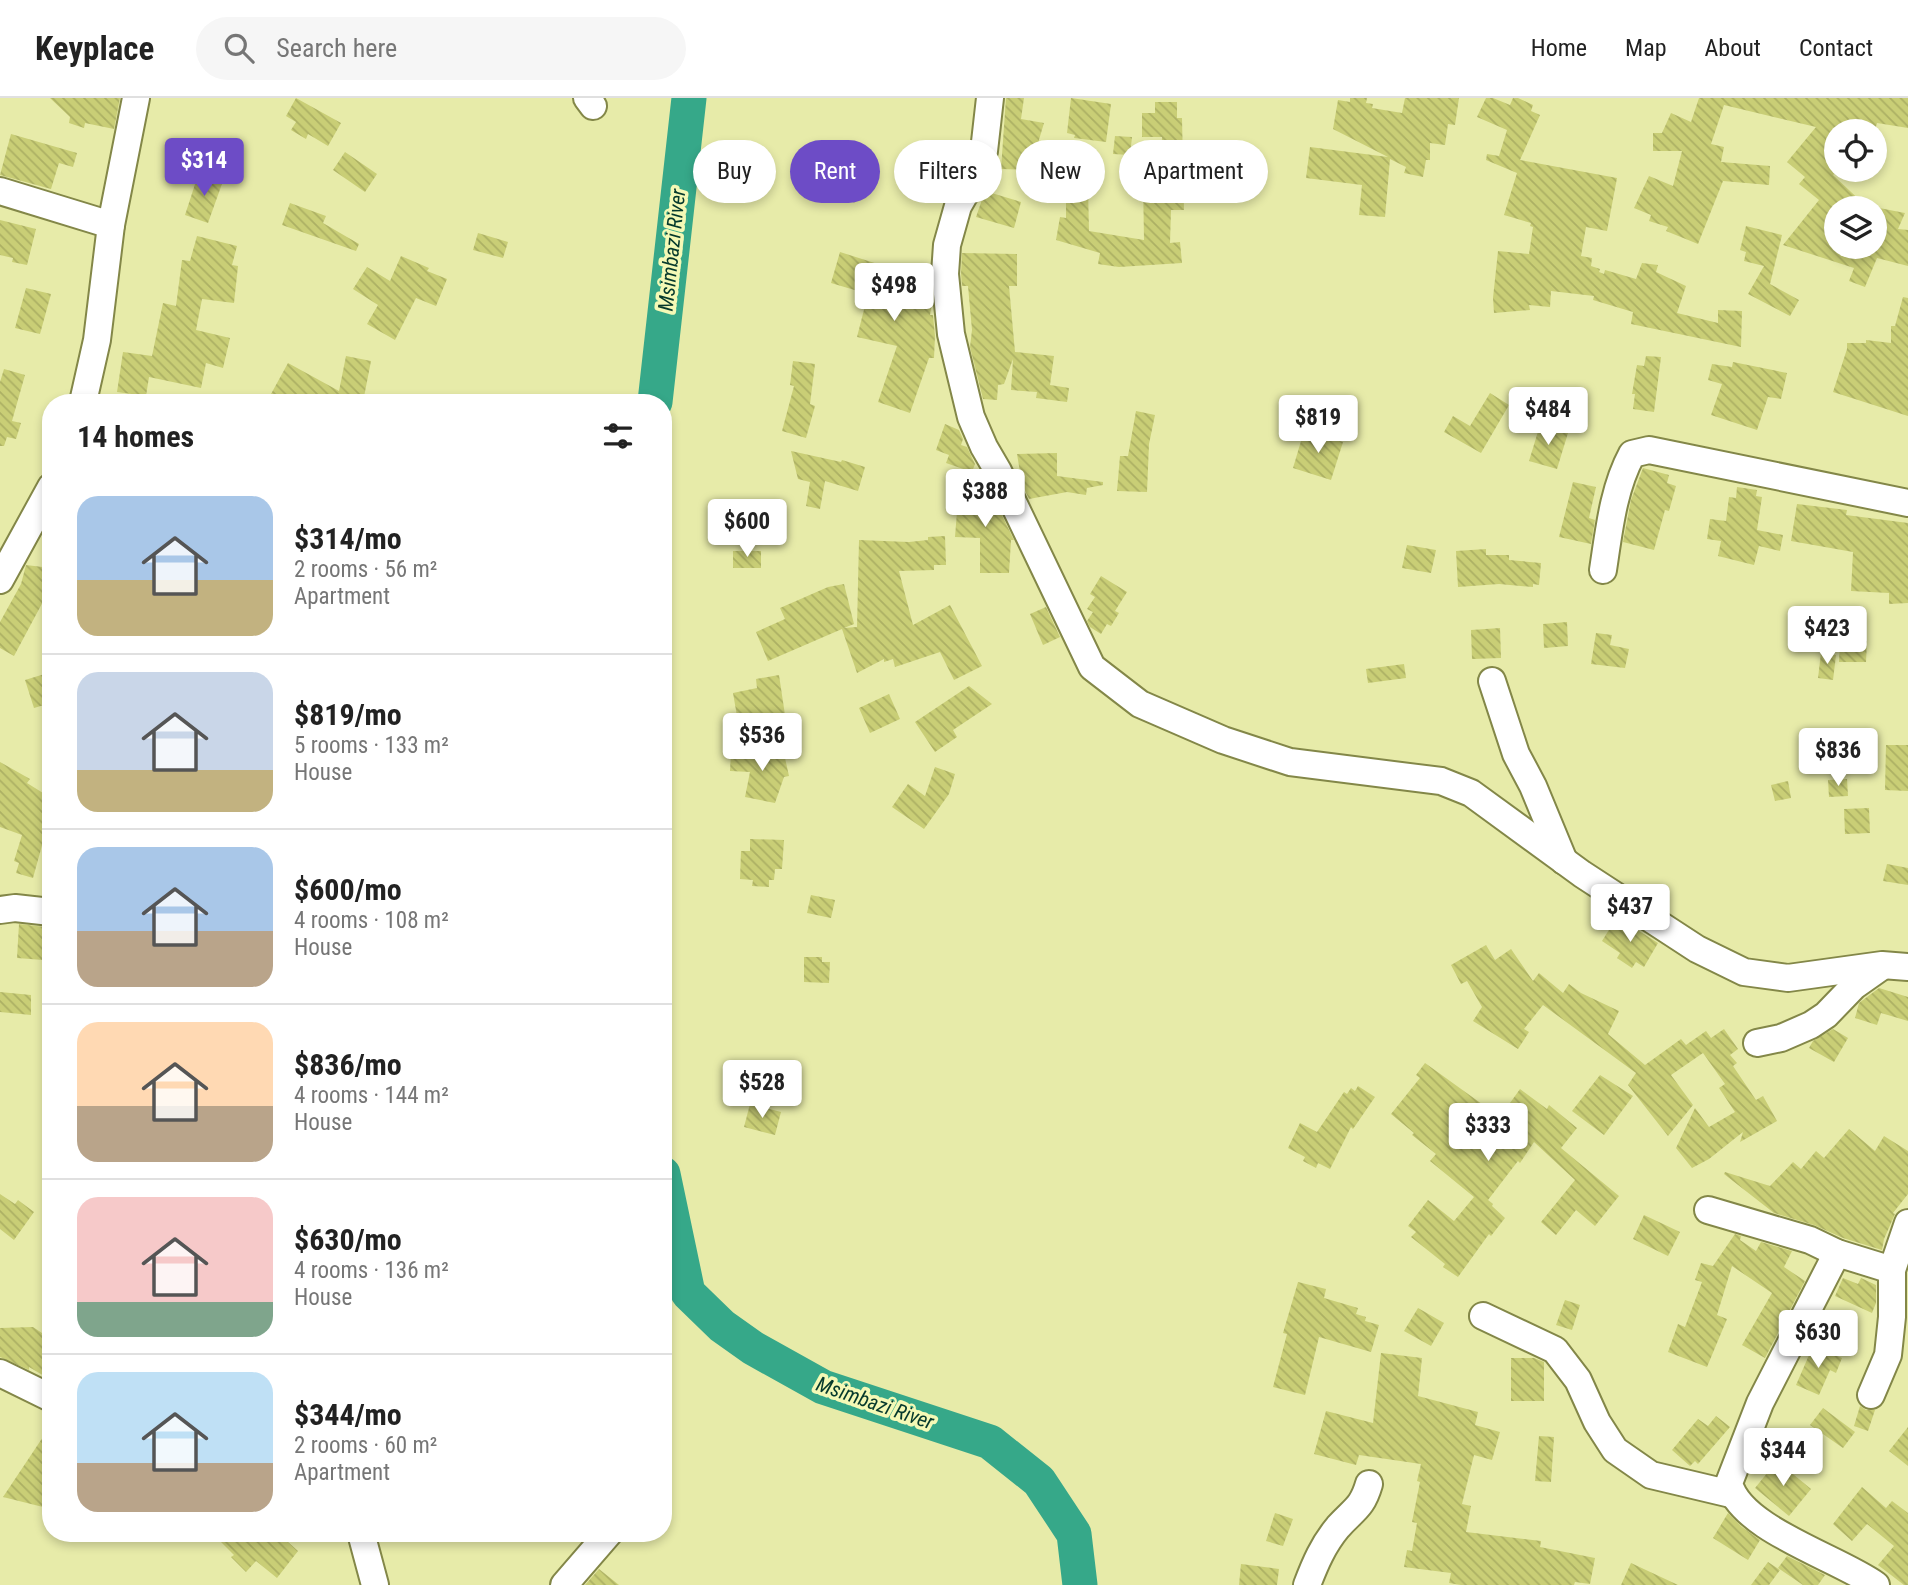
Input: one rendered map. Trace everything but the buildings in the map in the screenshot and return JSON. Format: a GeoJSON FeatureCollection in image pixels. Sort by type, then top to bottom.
{"type":"FeatureCollection","features":[{"type":"Feature","properties":{"kind":"street"},"geometry":{"type":"LineString","coordinates":[[85,394],[97,340],[111,225],[136,98]]}},
{"type":"Feature","properties":{"kind":"street"},"geometry":{"type":"LineString","coordinates":[[990,98],[984,151],[977,173],[958,206],[947,245],[945,274],[951,334],[971,417],[1092,667],[1140,704],[1212,736],[1263,754],[1290,762],[1441,782],[1471,793],[1564,862],[1696,949],[1744,972],[1788,978],[1895,966]]}},
{"type":"Feature","properties":{"kind":"street"},"geometry":{"type":"LineString","coordinates":[[0,191],[111,225]]}},
{"type":"Feature","properties":{"kind":"street"},"geometry":{"type":"LineString","coordinates":[[1603,570],[1624,469],[1632,454],[1649,450],[1908,503]]}},
{"type":"Feature","properties":{"kind":"street"},"geometry":{"type":"LineString","coordinates":[[0,580],[42,503]]}},
{"type":"Feature","properties":{"kind":"street"},"geometry":{"type":"LineString","coordinates":[[1492,681],[1516,754],[1534,786],[1564,862]]}},
{"type":"Feature","properties":{"kind":"street"},"geometry":{"type":"LineString","coordinates":[[0,910],[15,908],[42,911]]}},
{"type":"Feature","properties":{"kind":"street"},"geometry":{"type":"LineString","coordinates":[[1757,1043],[1781,1038],[1811,1025],[1826,1015],[1854,986],[1895,966]]}},
{"type":"Feature","properties":{"kind":"street"},"geometry":{"type":"LineString","coordinates":[[1708,1210],[1810,1240],[1837,1254],[1892,1270]]}},
{"type":"Feature","properties":{"kind":"street"},"geometry":{"type":"LineString","coordinates":[[1871,1395],[1888,1355],[1892,1317],[1892,1270],[1908,1223]]}},
{"type":"Feature","properties":{"kind":"street"},"geometry":{"type":"LineString","coordinates":[[1837,1254],[1760,1404],[1728,1483],[1731,1494],[1740,1505],[1771,1528],[1859,1581]]}},
{"type":"Feature","properties":{"kind":"street"},"geometry":{"type":"LineString","coordinates":[[1483,1316],[1555,1350],[1578,1380],[1597,1422],[1615,1450],[1651,1475],[1731,1494]]}},
{"type":"Feature","properties":{"kind":"street"},"geometry":{"type":"LineString","coordinates":[[0,1373],[42,1394]]}},
{"type":"Feature","properties":{"kind":"street"},"geometry":{"type":"LineString","coordinates":[[1307,1585],[1318,1555],[1338,1528],[1364,1502],[1369,1483]]}},
{"type":"Feature","properties":{"kind":"street"},"geometry":{"type":"LineString","coordinates":[[363,1542],[375,1585]]}},
{"type":"Feature","properties":{"kind":"street"},"geometry":{"type":"LineString","coordinates":[[564,1585],[601,1542]]}},
{"type":"Feature","properties":{"kind":"waterway","name":"Msimbazi River"},"geometry":{"type":"LineString","coordinates":[[656,394],[689,98]]}},
{"type":"Feature","properties":{"kind":"waterway","name":"Msimbazi River"},"geometry":{"type":"LineString","coordinates":[[672,1217],[688,1293],[722,1326],[753,1348],[823,1387],[990,1442],[1039,1481],[1074,1534],[1080,1585]]}}]}
